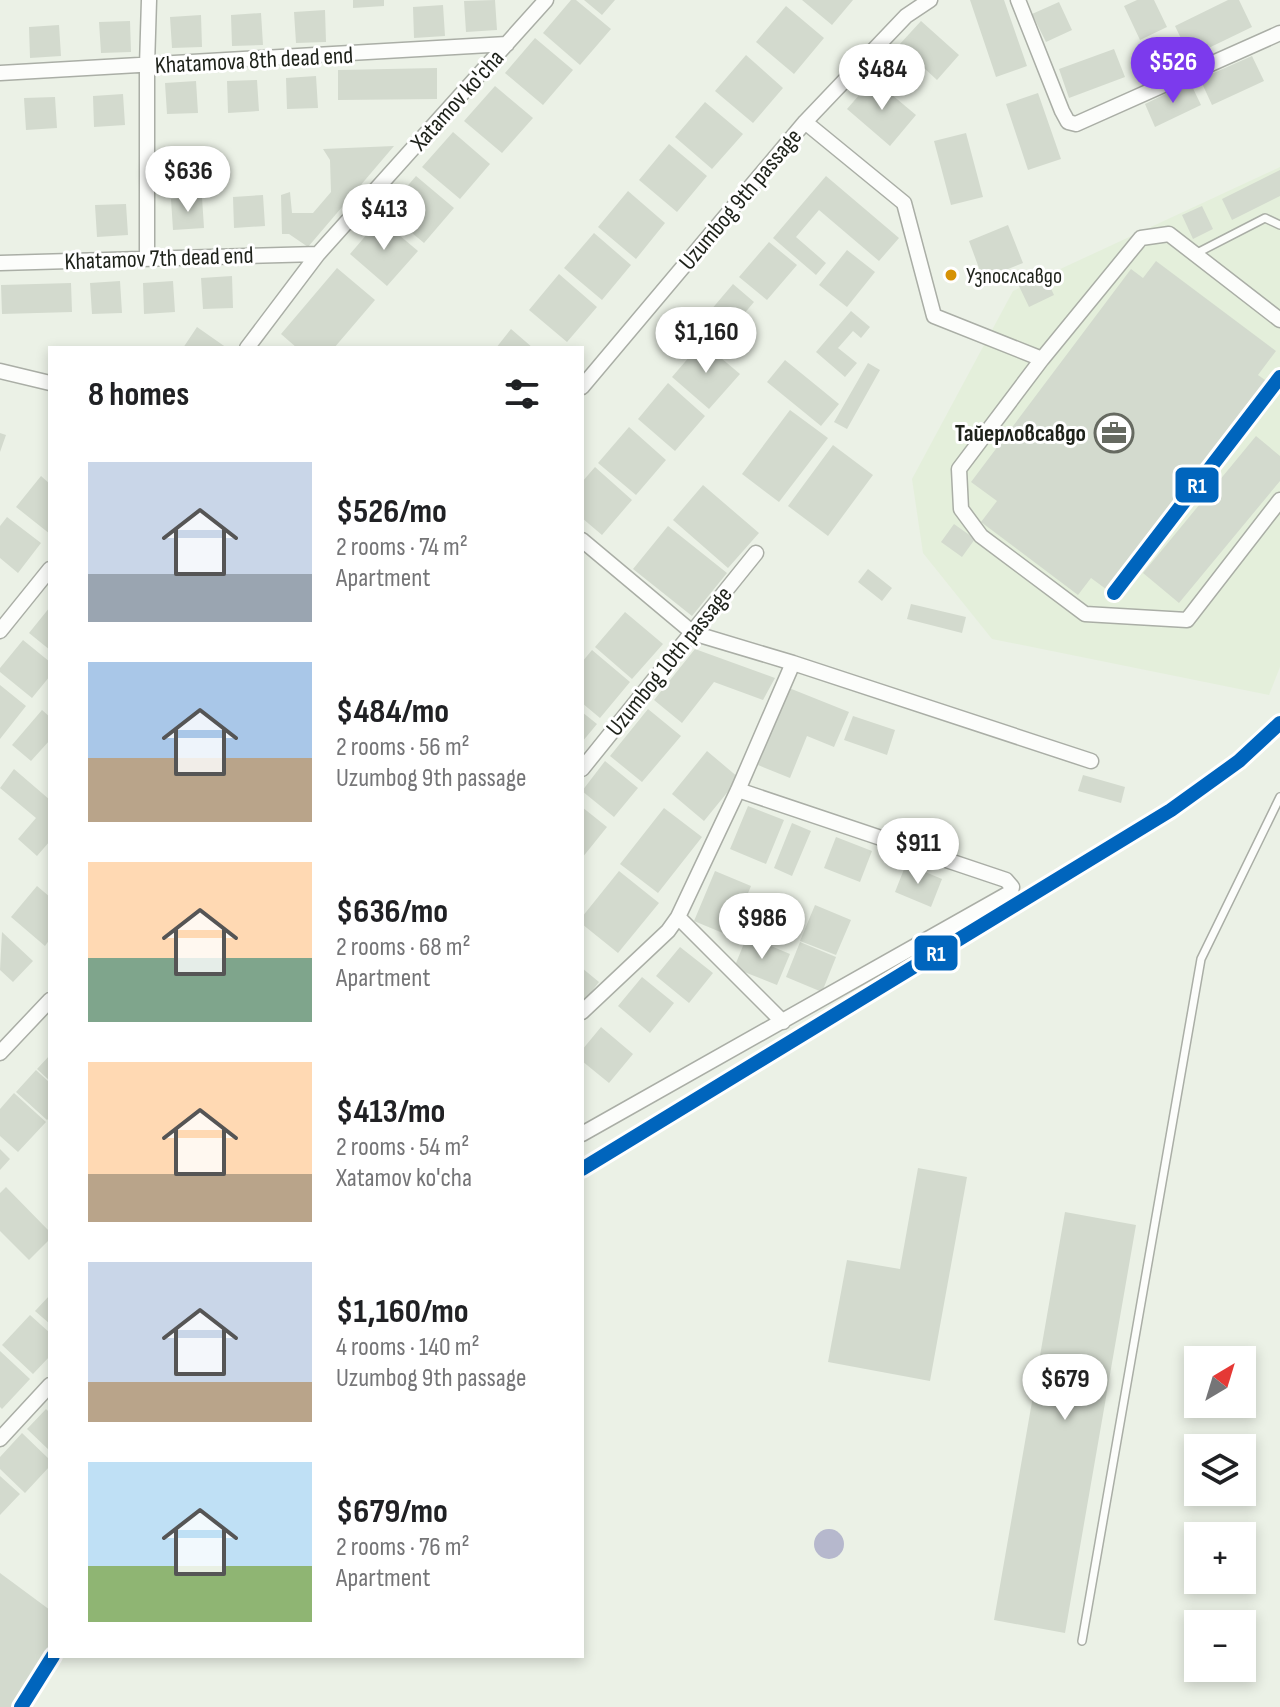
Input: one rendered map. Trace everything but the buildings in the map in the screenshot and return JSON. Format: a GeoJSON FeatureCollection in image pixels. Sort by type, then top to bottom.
{"type":"FeatureCollection","features":[{"type":"Feature","properties":{"kind":"street"},"geometry":{"type":"LineString","coordinates":[[147,257],[149,0]]}},
{"type":"Feature","properties":{"kind":"street","name":"Xatamov ko'cha"},"geometry":{"type":"LineString","coordinates":[[249,346],[318,254],[546,0]]}},
{"type":"Feature","properties":{"kind":"street","name":"Uzumbog 9th passage"},"geometry":{"type":"LineString","coordinates":[[584,385],[805,122],[906,16],[930,0]]}},
{"type":"Feature","properties":{"kind":"street"},"geometry":{"type":"LineString","coordinates":[[1018,0],[1062,111],[1068,122],[1076,124],[1280,33]]}},
{"type":"Feature","properties":{"kind":"street","name":"Khatamova 8th dead end"},"geometry":{"type":"LineString","coordinates":[[0,73],[507,44]]}},
{"type":"Feature","properties":{"kind":"street"},"geometry":{"type":"LineString","coordinates":[[805,122],[904,203],[934,316],[1042,359]]}},
{"type":"Feature","properties":{"kind":"street"},"geometry":{"type":"LineString","coordinates":[[1280,320],[1169,234],[1141,238],[1042,359],[959,469],[961,509],[981,536],[1085,614],[1187,620],[1280,500]]}},
{"type":"Feature","properties":{"kind":"street","name":"Khatamov 7th dead end"},"geometry":{"type":"LineString","coordinates":[[0,263],[318,254]]}},
{"type":"Feature","properties":{"kind":"street"},"geometry":{"type":"LineString","coordinates":[[0,371],[48,383]]}},
{"type":"Feature","properties":{"kind":"street"},"geometry":{"type":"LineString","coordinates":[[584,542],[693,633],[1091,761]]}},
{"type":"Feature","properties":{"kind":"street","name":"Uzumbog 10th passage"},"geometry":{"type":"LineString","coordinates":[[584,767],[756,553]]}},
{"type":"Feature","properties":{"kind":"street"},"geometry":{"type":"LineString","coordinates":[[0,631],[48,571]]}},
{"type":"Feature","properties":{"kind":"street"},"geometry":{"type":"LineString","coordinates":[[584,1010],[668,931],[678,917],[793,663]]}},
{"type":"Feature","properties":{"kind":"street"},"geometry":{"type":"LineString","coordinates":[[584,1133],[1006,897],[1012,887],[1006,880],[738,790]]}},
{"type":"Feature","properties":{"kind":"street"},"geometry":{"type":"LineString","coordinates":[[678,917],[783,1022]]}},
{"type":"Feature","properties":{"kind":"street"},"geometry":{"type":"LineString","coordinates":[[0,1053],[48,1002]]}},
{"type":"Feature","properties":{"kind":"street"},"geometry":{"type":"LineString","coordinates":[[0,1439],[48,1387]]}},
{"type":"Feature","properties":{"kind":"lane"},"geometry":{"type":"LineString","coordinates":[[1195,254],[1265,218],[1280,225]]}},
{"type":"Feature","properties":{"kind":"lane"},"geometry":{"type":"LineString","coordinates":[[1082,1641],[1201,959],[1280,797]]}},
{"type":"Feature","properties":{"kind":"shaded area"},"geometry":{"type":"Polygon","coordinates":[[[1280,167],[1280,667],[1269,695],[992,639],[923,553],[912,479],[1013,291],[1280,167]]]}},
{"type":"Feature","properties":{"kind":"water"},"geometry":{"type":"Polygon","coordinates":[[[829,1529],[835,1530],[843,1538],[843,1550],[835,1558],[829,1559],[823,1558],[815,1550],[814,1544],[815,1538],[823,1530],[829,1529]]]}},
{"type":"Feature","properties":{"kind":"transit line","name":"R1"},"geometry":{"type":"LineString","coordinates":[[1114,593],[1280,377]]}},
{"type":"Feature","properties":{"kind":"transit line","name":"R1"},"geometry":{"type":"LineString","coordinates":[[584,1168],[1171,810],[1239,761],[1280,723]]}},
{"type":"Feature","properties":{"kind":"transit line","name":"R1"},"geometry":{"type":"LineString","coordinates":[[21,1707],[52,1658]]}},
{"type":"Feature","properties":{"kind":"place","name":"Узпослсавдо"},"geometry":{"type":"Point","coordinates":[951,275]}},
{"type":"Feature","properties":{"kind":"place","name":"Тайерловсавдо"},"geometry":{"type":"Point","coordinates":[1114,433]}}]}
